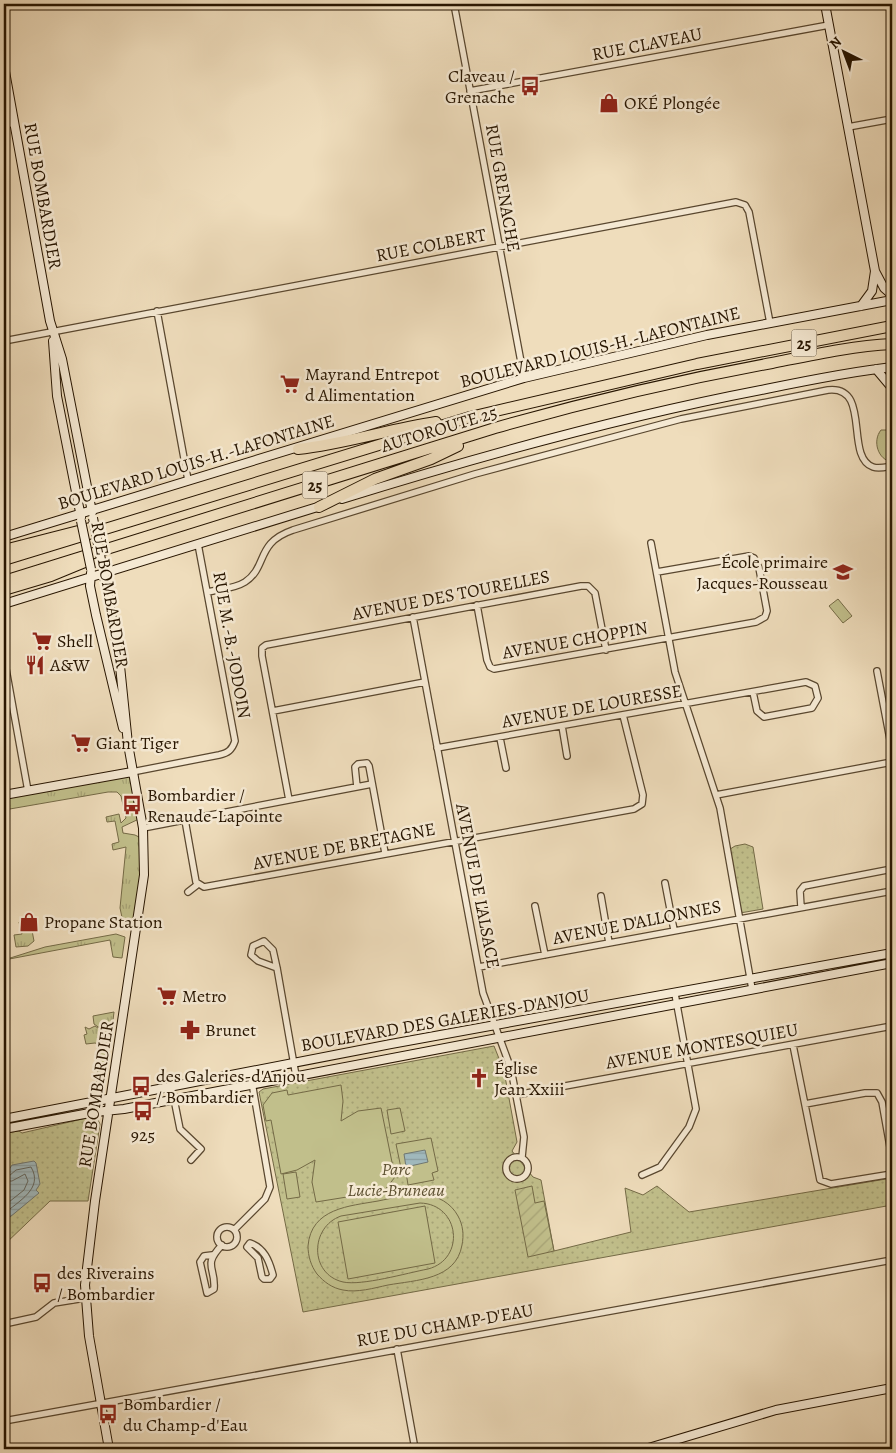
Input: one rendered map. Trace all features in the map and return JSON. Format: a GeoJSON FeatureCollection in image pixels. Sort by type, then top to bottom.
{"type":"FeatureCollection","features":[{"type":"Feature","properties":{"kind":"highway"},"geometry":{"type":"LineString","coordinates":[[859,333],[892,322]]}},
{"type":"Feature","properties":{"kind":"highway","name":"AUTOROUTE 25"},"geometry":{"type":"LineString","coordinates":[[4,560],[470,417],[690,365],[892,326]]}},
{"type":"Feature","properties":{"kind":"highway","name":"AUTOROUTE 25"},"geometry":{"type":"LineString","coordinates":[[4,580],[134,542],[495,428],[588,403],[709,375],[846,350],[892,344]]}},
{"type":"Feature","properties":{"kind":"highway"},"geometry":{"type":"LineString","coordinates":[[298,449],[329,446],[401,427],[470,417]]}},
{"type":"Feature","properties":{"kind":"highway"},"geometry":{"type":"LineString","coordinates":[[318,507],[375,479],[431,458],[495,428]]}},
{"type":"Feature","properties":{"kind":"highway"},"geometry":{"type":"LineString","coordinates":[[4,550],[39,539],[162,512]]}},
{"type":"Feature","properties":{"kind":"highway"},"geometry":{"type":"LineString","coordinates":[[4,590],[51,576],[134,542]]}},
{"type":"Feature","properties":{"kind":"street","name":"RUE GRENACHE"},"geometry":{"type":"LineString","coordinates":[[454,4],[524,378]]}},
{"type":"Feature","properties":{"kind":"street"},"geometry":{"type":"LineString","coordinates":[[826,4],[876,271],[884,288],[892,295]]}},
{"type":"Feature","properties":{"kind":"street","name":"RUE CLAVEAU"},"geometry":{"type":"LineString","coordinates":[[470,91],[829,25]]}},
{"type":"Feature","properties":{"kind":"street","name":"RUE BOMBARDIER"},"geometry":{"type":"LineString","coordinates":[[4,66],[53,332],[57,396],[91,573],[90,586],[97,623],[128,744]]}},
{"type":"Feature","properties":{"kind":"street"},"geometry":{"type":"LineString","coordinates":[[848,127],[892,119]]}},
{"type":"Feature","properties":{"kind":"street"},"geometry":{"type":"LineString","coordinates":[[4,125],[14,123]]}},
{"type":"Feature","properties":{"kind":"street","name":"RUE COLBERT"},"geometry":{"type":"LineString","coordinates":[[4,341],[741,203],[749,212],[770,323]]}},
{"type":"Feature","properties":{"kind":"street"},"geometry":{"type":"LineString","coordinates":[[861,306],[872,291],[876,271]]}},
{"type":"Feature","properties":{"kind":"street","name":"BOULEVARD LOUIS-H.-LAFONTAINE"},"geometry":{"type":"LineString","coordinates":[[4,537],[93,514],[188,480],[298,449],[358,427],[524,378],[656,346],[892,300]]}},
{"type":"Feature","properties":{"kind":"street"},"geometry":{"type":"LineString","coordinates":[[157,311],[188,480]]}},
{"type":"Feature","properties":{"kind":"street","name":"RUE BOMBARDIER"},"geometry":{"type":"LineString","coordinates":[[53,332],[62,360],[103,569],[122,679],[132,772],[143,828],[144,875],[89,1248],[86,1298],[89,1336],[109,1449]]}},
{"type":"Feature","properties":{"kind":"street"},"geometry":{"type":"LineString","coordinates":[[4,604],[103,569],[198,544],[495,454],[648,413],[892,367]]}},
{"type":"Feature","properties":{"kind":"street"},"geometry":{"type":"LineString","coordinates":[[876,369],[892,388]]}},
{"type":"Feature","properties":{"kind":"street"},"geometry":{"type":"LineString","coordinates":[[208,592],[234,586],[248,580],[271,542],[294,530],[475,474],[686,417],[828,390],[838,391],[848,396],[862,457],[870,466],[892,466]]}},
{"type":"Feature","properties":{"kind":"street"},"geometry":{"type":"LineString","coordinates":[[651,543],[658,572],[673,661],[685,704],[716,795],[752,989]]}},
{"type":"Feature","properties":{"kind":"street","name":"RUE M.-B.-JODOIN"},"geometry":{"type":"LineString","coordinates":[[132,772],[219,755],[230,751],[234,741],[198,544]]}},
{"type":"Feature","properties":{"kind":"street","name":"AVENUE CHOPPIN"},"geometry":{"type":"LineString","coordinates":[[477,605],[487,660],[490,667],[494,669],[606,650],[761,620],[766,614],[757,563],[749,556],[658,572]]}},
{"type":"Feature","properties":{"kind":"street","name":"AVENUE DES TOURELLES"},"geometry":{"type":"LineString","coordinates":[[273,711],[262,648],[271,644],[477,605],[588,586],[595,592],[606,650]]}},
{"type":"Feature","properties":{"kind":"street","name":"AVENUE DE L'ALSACE"},"geometry":{"type":"LineString","coordinates":[[413,617],[483,993],[511,1069],[524,1138],[522,1157]]}},
{"type":"Feature","properties":{"kind":"street"},"geometry":{"type":"LineString","coordinates":[[4,658],[28,791]]}},
{"type":"Feature","properties":{"kind":"street"},"geometry":{"type":"LineString","coordinates":[[877,671],[892,750]]}},
{"type":"Feature","properties":{"kind":"street"},"geometry":{"type":"LineString","coordinates":[[289,800],[273,711],[425,682]]}},
{"type":"Feature","properties":{"kind":"street","name":"AVENUE DE LOURESSE"},"geometry":{"type":"LineString","coordinates":[[437,748],[808,682],[815,686],[818,698],[815,706],[808,709],[764,717],[757,711],[753,692]]}},
{"type":"Feature","properties":{"kind":"street","name":"AVENUE DE BRETAGNE"},"geometry":{"type":"LineString","coordinates":[[197,885],[204,888],[385,853],[638,808],[642,804],[643,795],[623,715]]}},
{"type":"Feature","properties":{"kind":"street"},"geometry":{"type":"LineString","coordinates":[[562,726],[567,756]]}},
{"type":"Feature","properties":{"kind":"street"},"geometry":{"type":"LineString","coordinates":[[500,738],[506,768]]}},
{"type":"Feature","properties":{"kind":"street"},"geometry":{"type":"LineString","coordinates":[[716,795],[892,762]]}},
{"type":"Feature","properties":{"kind":"street"},"geometry":{"type":"LineString","coordinates":[[357,787],[354,768],[358,764],[368,763],[385,853]]}},
{"type":"Feature","properties":{"kind":"street"},"geometry":{"type":"LineString","coordinates":[[4,795],[132,772]]}},
{"type":"Feature","properties":{"kind":"street"},"geometry":{"type":"LineString","coordinates":[[143,828],[372,784]]}},
{"type":"Feature","properties":{"kind":"street"},"geometry":{"type":"LineString","coordinates":[[185,820],[197,885],[188,892]]}},
{"type":"Feature","properties":{"kind":"street"},"geometry":{"type":"LineString","coordinates":[[801,907],[800,891],[804,886],[892,869]]}},
{"type":"Feature","properties":{"kind":"street"},"geometry":{"type":"LineString","coordinates":[[665,883],[674,930]]}},
{"type":"Feature","properties":{"kind":"street","name":"AVENUE D'ALLONNES"},"geometry":{"type":"LineString","coordinates":[[479,967],[892,891]]}},
{"type":"Feature","properties":{"kind":"street"},"geometry":{"type":"LineString","coordinates":[[600,896],[610,943]]}},
{"type":"Feature","properties":{"kind":"street"},"geometry":{"type":"LineString","coordinates":[[535,906],[545,955]]}},
{"type":"Feature","properties":{"kind":"street"},"geometry":{"type":"LineString","coordinates":[[277,968],[255,960],[251,955],[253,946],[261,941],[269,944],[277,968],[296,1076]]}},
{"type":"Feature","properties":{"kind":"street","name":"BOULEVARD DES GALERIES-D'ANJOU"},"geometry":{"type":"LineString","coordinates":[[4,1119],[391,1044],[675,994],[892,953]]}},
{"type":"Feature","properties":{"kind":"street","name":"BOULEVARD DES GALERIES-D'ANJOU"},"geometry":{"type":"LineString","coordinates":[[4,1129],[174,1099],[892,964]]}},
{"type":"Feature","properties":{"kind":"street"},"geometry":{"type":"LineString","coordinates":[[642,1175],[660,1167],[694,1117],[696,1109],[675,994]]}},
{"type":"Feature","properties":{"kind":"street","name":"AVENUE MONTESQUIEU"},"geometry":{"type":"LineString","coordinates":[[516,1095],[892,1026]]}},
{"type":"Feature","properties":{"kind":"street"},"geometry":{"type":"LineString","coordinates":[[391,1044],[393,1058]]}},
{"type":"Feature","properties":{"kind":"street"},"geometry":{"type":"LineString","coordinates":[[793,1045],[817,1173],[822,1182],[831,1184],[892,1174]]}},
{"type":"Feature","properties":{"kind":"street"},"geometry":{"type":"LineString","coordinates":[[234,1230],[264,1199],[270,1187],[250,1071]]}},
{"type":"Feature","properties":{"kind":"street"},"geometry":{"type":"LineString","coordinates":[[805,1104],[866,1093],[877,1093],[882,1102],[892,1158]]}},
{"type":"Feature","properties":{"kind":"street"},"geometry":{"type":"LineString","coordinates":[[174,1099],[180,1129],[201,1149],[191,1160]]}},
{"type":"Feature","properties":{"kind":"street","name":"AVENUE DE L'ALSACE"},"geometry":{"type":"LineString","coordinates":[[515,1156],[522,1157],[528,1162],[529,1170],[521,1178],[514,1178],[506,1171],[507,1164],[515,1156]]}},
{"type":"Feature","properties":{"kind":"street"},"geometry":{"type":"LineString","coordinates":[[228,1227],[234,1230],[237,1236],[236,1241],[230,1247],[222,1245],[217,1237],[219,1231],[228,1227]]}},
{"type":"Feature","properties":{"kind":"street"},"geometry":{"type":"LineString","coordinates":[[236,1241],[247,1245],[253,1244],[267,1258],[273,1275],[270,1279],[264,1279],[258,1258],[247,1245]]}},
{"type":"Feature","properties":{"kind":"street"},"geometry":{"type":"LineString","coordinates":[[212,1255],[204,1256],[200,1262],[206,1293],[211,1292],[214,1286],[210,1266],[212,1255],[222,1245]]}},
{"type":"Feature","properties":{"kind":"street","name":"RUE DU CHAMP-D'EAU"},"geometry":{"type":"LineString","coordinates":[[4,1421],[892,1260]]}},
{"type":"Feature","properties":{"kind":"street"},"geometry":{"type":"LineString","coordinates":[[4,1324],[36,1317],[54,1303],[86,1298]]}},
{"type":"Feature","properties":{"kind":"street"},"geometry":{"type":"LineString","coordinates":[[397,1349],[415,1449]]}},
{"type":"Feature","properties":{"kind":"street"},"geometry":{"type":"LineString","coordinates":[[645,1449],[776,1410],[892,1388]]}},
{"type":"Feature","properties":{"kind":"green space"},"geometry":{"type":"Polygon","coordinates":[[[881,430],[888,430],[892,440],[892,462],[883,458],[878,449],[877,439],[881,430]]]}},
{"type":"Feature","properties":{"kind":"green space"},"geometry":{"type":"Polygon","coordinates":[[[838,599],[852,616],[843,623],[829,606],[838,599]]]}},
{"type":"Feature","properties":{"kind":"green space"},"geometry":{"type":"Polygon","coordinates":[[[132,772],[141,818],[122,827],[123,833],[135,835],[143,839],[137,920],[123,922],[120,908],[126,847],[113,850],[112,844],[119,842],[115,821],[107,822],[106,817],[119,814],[121,823],[126,818],[121,796],[117,792],[108,792],[4,810],[4,795],[132,772]]]}},
{"type":"Feature","properties":{"kind":"green space"},"geometry":{"type":"Polygon","coordinates":[[[745,844],[753,847],[763,909],[740,913],[727,851],[735,846],[745,844]]]}},
{"type":"Feature","properties":{"kind":"green space"},"geometry":{"type":"Polygon","coordinates":[[[30,920],[34,941],[28,946],[16,947],[14,935],[22,934],[19,922],[30,920]]]}},
{"type":"Feature","properties":{"kind":"green space"},"geometry":{"type":"Polygon","coordinates":[[[116,934],[125,937],[122,958],[113,957],[110,940],[4,960],[45,947],[116,934]]]}},
{"type":"Feature","properties":{"kind":"green space"},"geometry":{"type":"Polygon","coordinates":[[[114,1012],[111,1036],[94,1024],[93,1016],[114,1012]]]}},
{"type":"Feature","properties":{"kind":"green space"},"geometry":{"type":"Polygon","coordinates":[[[95,1026],[111,1037],[104,1084],[96,1084],[101,1045],[95,1043],[86,1044],[84,1035],[87,1034],[85,1027],[89,1029],[95,1026]]]}},
{"type":"Feature","properties":{"kind":"green space","name":"Parc Lucie-Bruneau"},"geometry":{"type":"Polygon","coordinates":[[[494,1046],[504,1071],[517,1142],[512,1151],[533,1177],[541,1180],[554,1251],[631,1232],[625,1188],[643,1195],[657,1186],[689,1212],[892,1178],[892,1205],[303,1312],[259,1092],[263,1089],[494,1046]]]}},
{"type":"Feature","properties":{"kind":"green space"},"geometry":{"type":"Polygon","coordinates":[[[341,1085],[343,1101],[341,1121],[358,1111],[381,1108],[395,1177],[384,1191],[316,1202],[312,1182],[315,1160],[297,1170],[281,1174],[271,1120],[266,1121],[263,1105],[272,1093],[287,1090],[288,1095],[341,1085]]]}},
{"type":"Feature","properties":{"kind":"green space"},"geometry":{"type":"Polygon","coordinates":[[[400,1108],[405,1131],[391,1134],[387,1110],[400,1108]]]}},
{"type":"Feature","properties":{"kind":"green space"},"geometry":{"type":"Polygon","coordinates":[[[91,1117],[97,1118],[100,1124],[88,1201],[50,1201],[4,1245],[4,1222],[38,1192],[4,1170],[4,1133],[19,1131],[22,1133],[91,1117]]]}},
{"type":"Feature","properties":{"kind":"green space"},"geometry":{"type":"Polygon","coordinates":[[[431,1138],[438,1171],[432,1173],[434,1180],[408,1185],[406,1172],[402,1173],[396,1144],[431,1138]]]}},
{"type":"Feature","properties":{"kind":"green space"},"geometry":{"type":"Polygon","coordinates":[[[296,1172],[300,1197],[287,1199],[283,1174],[296,1172]]]}},
{"type":"Feature","properties":{"kind":"green space"},"geometry":{"type":"Polygon","coordinates":[[[532,1186],[535,1203],[544,1201],[554,1251],[528,1257],[515,1190],[532,1186]]]}},
{"type":"Feature","properties":{"kind":"green space"},"geometry":{"type":"Polygon","coordinates":[[[417,1194],[439,1198],[452,1207],[460,1219],[463,1230],[462,1245],[458,1257],[452,1265],[443,1272],[422,1279],[354,1291],[335,1288],[317,1274],[310,1261],[308,1246],[311,1233],[324,1216],[344,1207],[417,1194]],[[420,1203],[341,1216],[323,1230],[319,1240],[319,1261],[324,1270],[332,1277],[351,1283],[428,1269],[440,1263],[448,1255],[453,1244],[450,1222],[443,1212],[433,1206],[420,1203]]]}},
{"type":"Feature","properties":{"kind":"green space"},"geometry":{"type":"Polygon","coordinates":[[[425,1206],[435,1263],[348,1279],[338,1222],[425,1206]]]}},
{"type":"Feature","properties":{"kind":"water"},"geometry":{"type":"Polygon","coordinates":[[[425,1150],[428,1162],[406,1167],[404,1154],[425,1150]]]}},
{"type":"Feature","properties":{"kind":"water"},"geometry":{"type":"Polygon","coordinates":[[[34,1161],[40,1184],[36,1190],[39,1193],[4,1222],[4,1170],[8,1171],[12,1165],[34,1161]]]}},
{"type":"Feature","properties":{"kind":"place","name":"Claveau / Grenache"},"geometry":{"type":"Point","coordinates":[530,86]}},
{"type":"Feature","properties":{"kind":"place","name":"OKÉ Plongée"},"geometry":{"type":"Point","coordinates":[609,103]}},
{"type":"Feature","properties":{"kind":"place","name":"Mayrand Entrepot d Alimentation"},"geometry":{"type":"Point","coordinates":[290,384]}},
{"type":"Feature","properties":{"kind":"place","name":"École primaire Jacques-Rousseau"},"geometry":{"type":"Point","coordinates":[843,572]}},
{"type":"Feature","properties":{"kind":"place","name":"Shell"},"geometry":{"type":"Point","coordinates":[42,641]}},
{"type":"Feature","properties":{"kind":"place","name":"A&W"},"geometry":{"type":"Point","coordinates":[35,665]}},
{"type":"Feature","properties":{"kind":"place","name":"Giant Tiger"},"geometry":{"type":"Point","coordinates":[81,743]}},
{"type":"Feature","properties":{"kind":"place","name":"Bombardier / Renaude-Lapointe"},"geometry":{"type":"Point","coordinates":[132,805]}},
{"type":"Feature","properties":{"kind":"place","name":"Propane Station"},"geometry":{"type":"Point","coordinates":[29,922]}},
{"type":"Feature","properties":{"kind":"place","name":"Metro"},"geometry":{"type":"Point","coordinates":[167,996]}},
{"type":"Feature","properties":{"kind":"place","name":"Brunet"},"geometry":{"type":"Point","coordinates":[190,1030]}},
{"type":"Feature","properties":{"kind":"place","name":"Église Jean Xxiii"},"geometry":{"type":"Point","coordinates":[479,1078]}},
{"type":"Feature","properties":{"kind":"place","name":"des Galeries-d'Anjou / Bombardier"},"geometry":{"type":"Point","coordinates":[141,1086]}},
{"type":"Feature","properties":{"kind":"place","name":"925"},"geometry":{"type":"Point","coordinates":[143,1111]}},
{"type":"Feature","properties":{"kind":"place","name":"des Riverains / Bombardier"},"geometry":{"type":"Point","coordinates":[42,1283]}},
{"type":"Feature","properties":{"kind":"place","name":"Bombardier / du Champ-d'Eau"},"geometry":{"type":"Point","coordinates":[108,1414]}}]}
